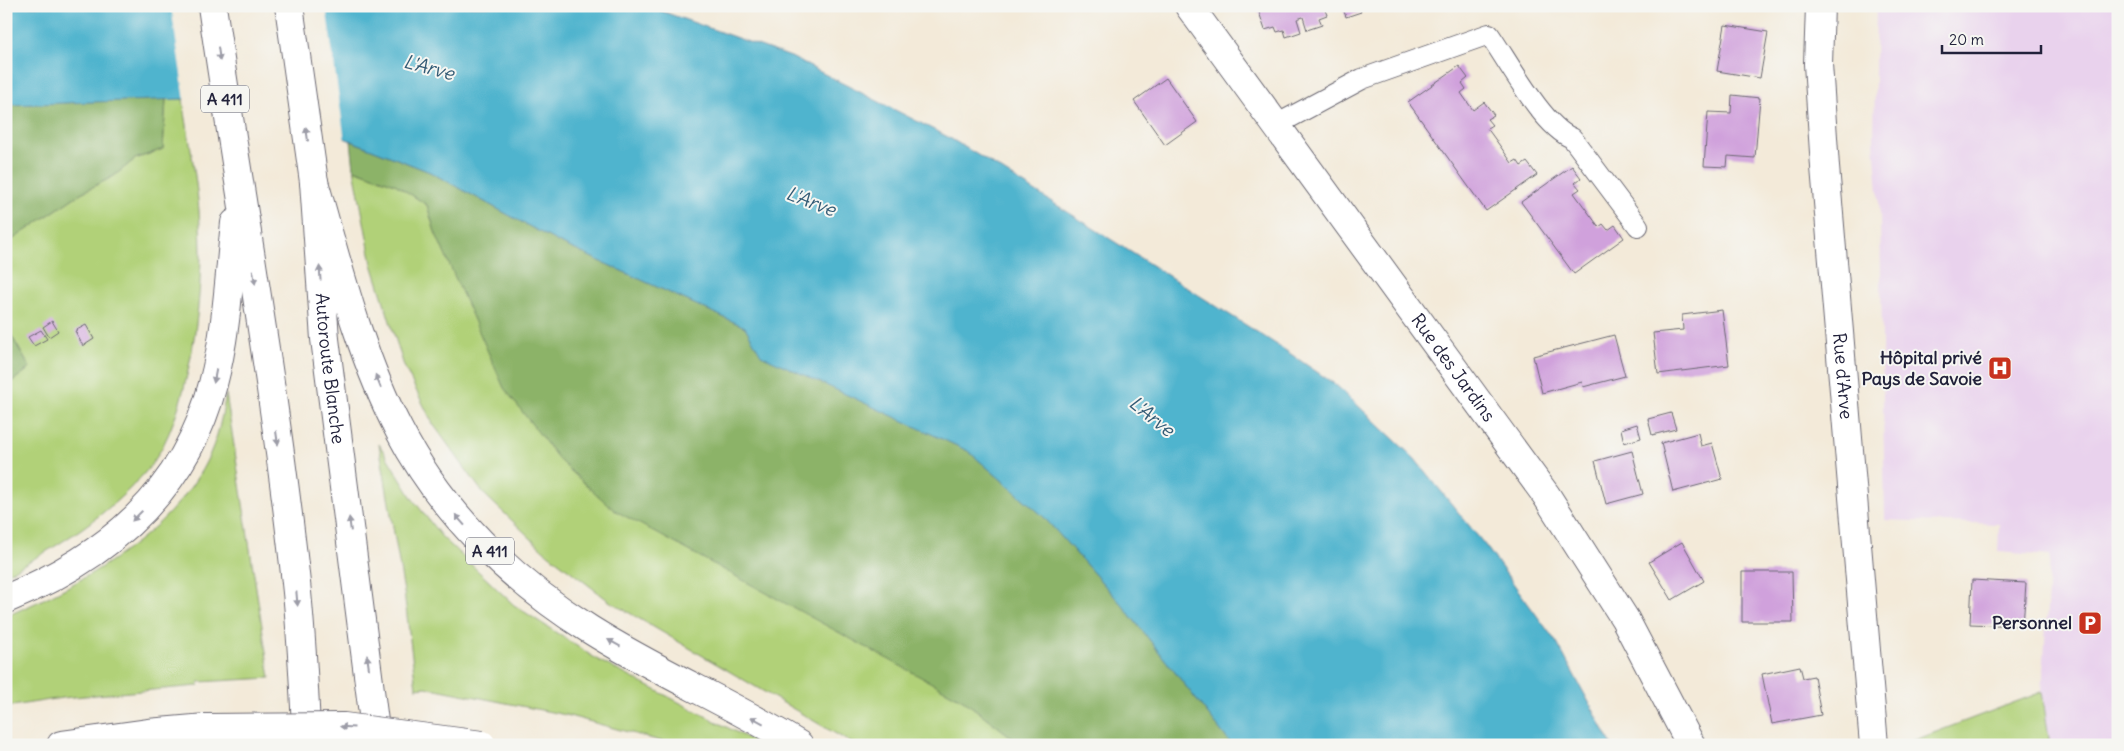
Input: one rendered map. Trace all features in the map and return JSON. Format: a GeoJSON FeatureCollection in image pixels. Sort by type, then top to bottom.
{"type":"FeatureCollection","features":[{"type":"Feature","properties":{"kind":"main road","name":"A 411"},"geometry":{"type":"LineString","coordinates":[[212,6],[239,205],[263,332],[296,582],[307,745]]}},
{"type":"Feature","properties":{"kind":"main road"},"geometry":{"type":"LineString","coordinates":[[289,6],[322,228]]}},
{"type":"Feature","properties":{"kind":"main road","name":"Rue des Jardins"},"geometry":{"type":"LineString","coordinates":[[1189,6],[1546,495],[1625,618],[1691,745]]}},
{"type":"Feature","properties":{"kind":"main road","name":"Rue d'Arve"},"geometry":{"type":"LineString","coordinates":[[1820,6],[1818,64],[1825,167],[1874,745]]}},
{"type":"Feature","properties":{"kind":"main road"},"geometry":{"type":"LineString","coordinates":[[6,599],[40,585],[97,552],[120,533],[145,508],[176,469],[199,426],[213,383],[223,328],[239,205]]}},
{"type":"Feature","properties":{"kind":"main road","name":"A 411"},"geometry":{"type":"LineString","coordinates":[[322,228],[372,365],[399,429],[431,483],[463,523],[527,584],[571,617],[799,745]]}},
{"type":"Feature","properties":{"kind":"main road","name":"Autoroute Blanche"},"geometry":{"type":"LineString","coordinates":[[322,228],[325,339],[377,745]]}},
{"type":"Feature","properties":{"kind":"main road"},"geometry":{"type":"LineString","coordinates":[[61,745],[148,733],[206,728],[344,727],[482,745]]}},
{"type":"Feature","properties":{"kind":"lane"},"geometry":{"type":"LineString","coordinates":[[1276,125],[1362,79],[1489,34],[1547,118],[1563,134],[1572,138],[1638,226]]}},
{"type":"Feature","properties":{"kind":"shaded area","name":"Hôpital privé Pays de Savoie"},"geometry":{"type":"Polygon","coordinates":[[[1876,6],[2118,6],[2118,745],[2050,745],[2042,692],[2050,556],[1998,552],[1999,524],[1885,520],[1880,216],[1874,142],[1876,6]]]}},
{"type":"Feature","properties":{"kind":"green space"},"geometry":{"type":"Polygon","coordinates":[[[166,99],[183,99],[197,194],[201,253],[197,318],[192,353],[175,419],[162,447],[148,469],[117,501],[64,541],[6,574],[6,386],[30,368],[10,333],[6,305],[6,244],[81,193],[114,176],[135,159],[163,149],[166,99]]]}},
{"type":"Feature","properties":{"kind":"green space"},"geometry":{"type":"Polygon","coordinates":[[[166,99],[163,149],[135,159],[114,176],[81,193],[6,244],[6,105],[166,99]]]}},
{"type":"Feature","properties":{"kind":"green space"},"geometry":{"type":"Polygon","coordinates":[[[351,141],[430,172],[558,242],[745,327],[762,355],[968,451],[1042,515],[1123,606],[1232,745],[1022,745],[963,700],[614,510],[561,462],[504,388],[435,232],[427,205],[395,184],[354,169],[351,141]]]}},
{"type":"Feature","properties":{"kind":"green space"},"geometry":{"type":"Polygon","coordinates":[[[354,169],[395,184],[427,205],[435,232],[963,700],[1022,745],[855,745],[609,601],[543,550],[483,493],[433,424],[404,366],[372,264],[354,169]]]}},
{"type":"Feature","properties":{"kind":"green space"},"geometry":{"type":"Polygon","coordinates":[[[6,305],[10,333],[30,368],[6,386],[6,305]]]}},
{"type":"Feature","properties":{"kind":"green space"},"geometry":{"type":"Polygon","coordinates":[[[226,394],[270,678],[199,682],[198,686],[62,698],[6,707],[6,616],[37,602],[100,568],[158,524],[182,498],[202,469],[218,433],[226,394]]]}},
{"type":"Feature","properties":{"kind":"green space"},"geometry":{"type":"Polygon","coordinates":[[[379,444],[412,498],[441,536],[514,605],[598,660],[761,745],[675,745],[566,715],[426,687],[416,688],[404,592],[379,444]]]}},
{"type":"Feature","properties":{"kind":"green space"},"geometry":{"type":"Polygon","coordinates":[[[2042,692],[2050,745],[1907,745],[1907,743],[2042,692]]]}},
{"type":"Feature","properties":{"kind":"water","name":"L'Arve"},"geometry":{"type":"Polygon","coordinates":[[[6,6],[647,6],[791,57],[948,137],[1279,346],[1336,385],[1414,458],[1485,545],[1557,643],[1612,745],[1232,745],[1123,606],[1042,515],[968,451],[761,355],[745,327],[558,242],[430,172],[240,97],[6,105],[6,6]]]}},
{"type":"Feature","properties":{"kind":"pier"},"geometry":{"type":"Polygon","coordinates":[[[171,6],[326,6],[345,141],[239,100],[185,101],[171,6]]]}},
{"type":"Feature","properties":{"kind":"building"},"geometry":{"type":"Polygon","coordinates":[[[1257,6],[1335,6],[1325,10],[1327,15],[1319,18],[1322,25],[1307,30],[1303,17],[1297,19],[1301,32],[1286,37],[1284,30],[1277,32],[1275,27],[1265,30],[1257,6]]]}},
{"type":"Feature","properties":{"kind":"building"},"geometry":{"type":"Polygon","coordinates":[[[1342,6],[1358,6],[1361,12],[1346,17],[1342,6]]]}},
{"type":"Feature","properties":{"kind":"building"},"geometry":{"type":"Polygon","coordinates":[[[1725,25],[1768,32],[1760,78],[1717,71],[1725,25]]]}},
{"type":"Feature","properties":{"kind":"building"},"geometry":{"type":"Polygon","coordinates":[[[1459,66],[1468,78],[1462,83],[1466,89],[1461,93],[1473,110],[1484,102],[1494,115],[1487,119],[1492,125],[1487,128],[1512,163],[1517,160],[1521,166],[1527,162],[1537,175],[1486,211],[1408,102],[1459,66]]]}},
{"type":"Feature","properties":{"kind":"building"},"geometry":{"type":"Polygon","coordinates":[[[1166,78],[1197,122],[1165,145],[1134,101],[1166,78]]]}},
{"type":"Feature","properties":{"kind":"building"},"geometry":{"type":"Polygon","coordinates":[[[1732,95],[1760,98],[1755,158],[1728,156],[1727,167],[1704,166],[1708,112],[1731,113],[1732,95]]]}},
{"type":"Feature","properties":{"kind":"building"},"geometry":{"type":"Polygon","coordinates":[[[1572,166],[1581,178],[1575,183],[1580,189],[1574,193],[1599,227],[1603,224],[1608,230],[1615,225],[1624,238],[1574,274],[1521,202],[1572,166]]]}},
{"type":"Feature","properties":{"kind":"building"},"geometry":{"type":"Polygon","coordinates":[[[1722,310],[1729,365],[1658,374],[1653,333],[1683,330],[1682,315],[1722,310]]]}},
{"type":"Feature","properties":{"kind":"building"},"geometry":{"type":"Polygon","coordinates":[[[52,321],[58,331],[49,337],[43,327],[52,321]]]}},
{"type":"Feature","properties":{"kind":"building"},"geometry":{"type":"Polygon","coordinates":[[[86,325],[94,339],[83,346],[75,331],[86,325]]]}},
{"type":"Feature","properties":{"kind":"building"},"geometry":{"type":"Polygon","coordinates":[[[41,330],[47,339],[34,346],[28,337],[41,330]]]}},
{"type":"Feature","properties":{"kind":"building"},"geometry":{"type":"Polygon","coordinates":[[[1614,335],[1625,376],[1583,387],[1582,382],[1542,393],[1533,356],[1614,335]]]}},
{"type":"Feature","properties":{"kind":"building"},"geometry":{"type":"Polygon","coordinates":[[[1671,413],[1676,429],[1652,435],[1648,419],[1671,413]]]}},
{"type":"Feature","properties":{"kind":"building"},"geometry":{"type":"Polygon","coordinates":[[[1637,424],[1641,438],[1624,443],[1621,429],[1637,424]]]}},
{"type":"Feature","properties":{"kind":"building"},"geometry":{"type":"Polygon","coordinates":[[[1698,433],[1701,446],[1712,443],[1722,479],[1673,492],[1661,443],[1698,433]]]}},
{"type":"Feature","properties":{"kind":"building"},"geometry":{"type":"Polygon","coordinates":[[[1632,451],[1643,494],[1606,504],[1595,461],[1632,451]]]}},
{"type":"Feature","properties":{"kind":"building"},"geometry":{"type":"Polygon","coordinates":[[[1682,542],[1704,581],[1672,600],[1649,562],[1682,542]]]}},
{"type":"Feature","properties":{"kind":"building"},"geometry":{"type":"Polygon","coordinates":[[[1742,572],[1792,572],[1793,622],[1742,622],[1742,572]]]}},
{"type":"Feature","properties":{"kind":"building"},"geometry":{"type":"Polygon","coordinates":[[[1972,580],[2026,583],[2023,626],[1970,624],[1972,580]]]}},
{"type":"Feature","properties":{"kind":"building"},"geometry":{"type":"Polygon","coordinates":[[[1800,666],[1803,678],[1814,676],[1821,715],[1772,724],[1762,674],[1800,666]]]}},
{"type":"Feature","properties":{"kind":"place","name":"Hôpital privé Pays de Savoie"},"geometry":{"type":"Point","coordinates":[2000,368]}},
{"type":"Feature","properties":{"kind":"place","name":"Personnel"},"geometry":{"type":"Point","coordinates":[2090,623]}}]}
